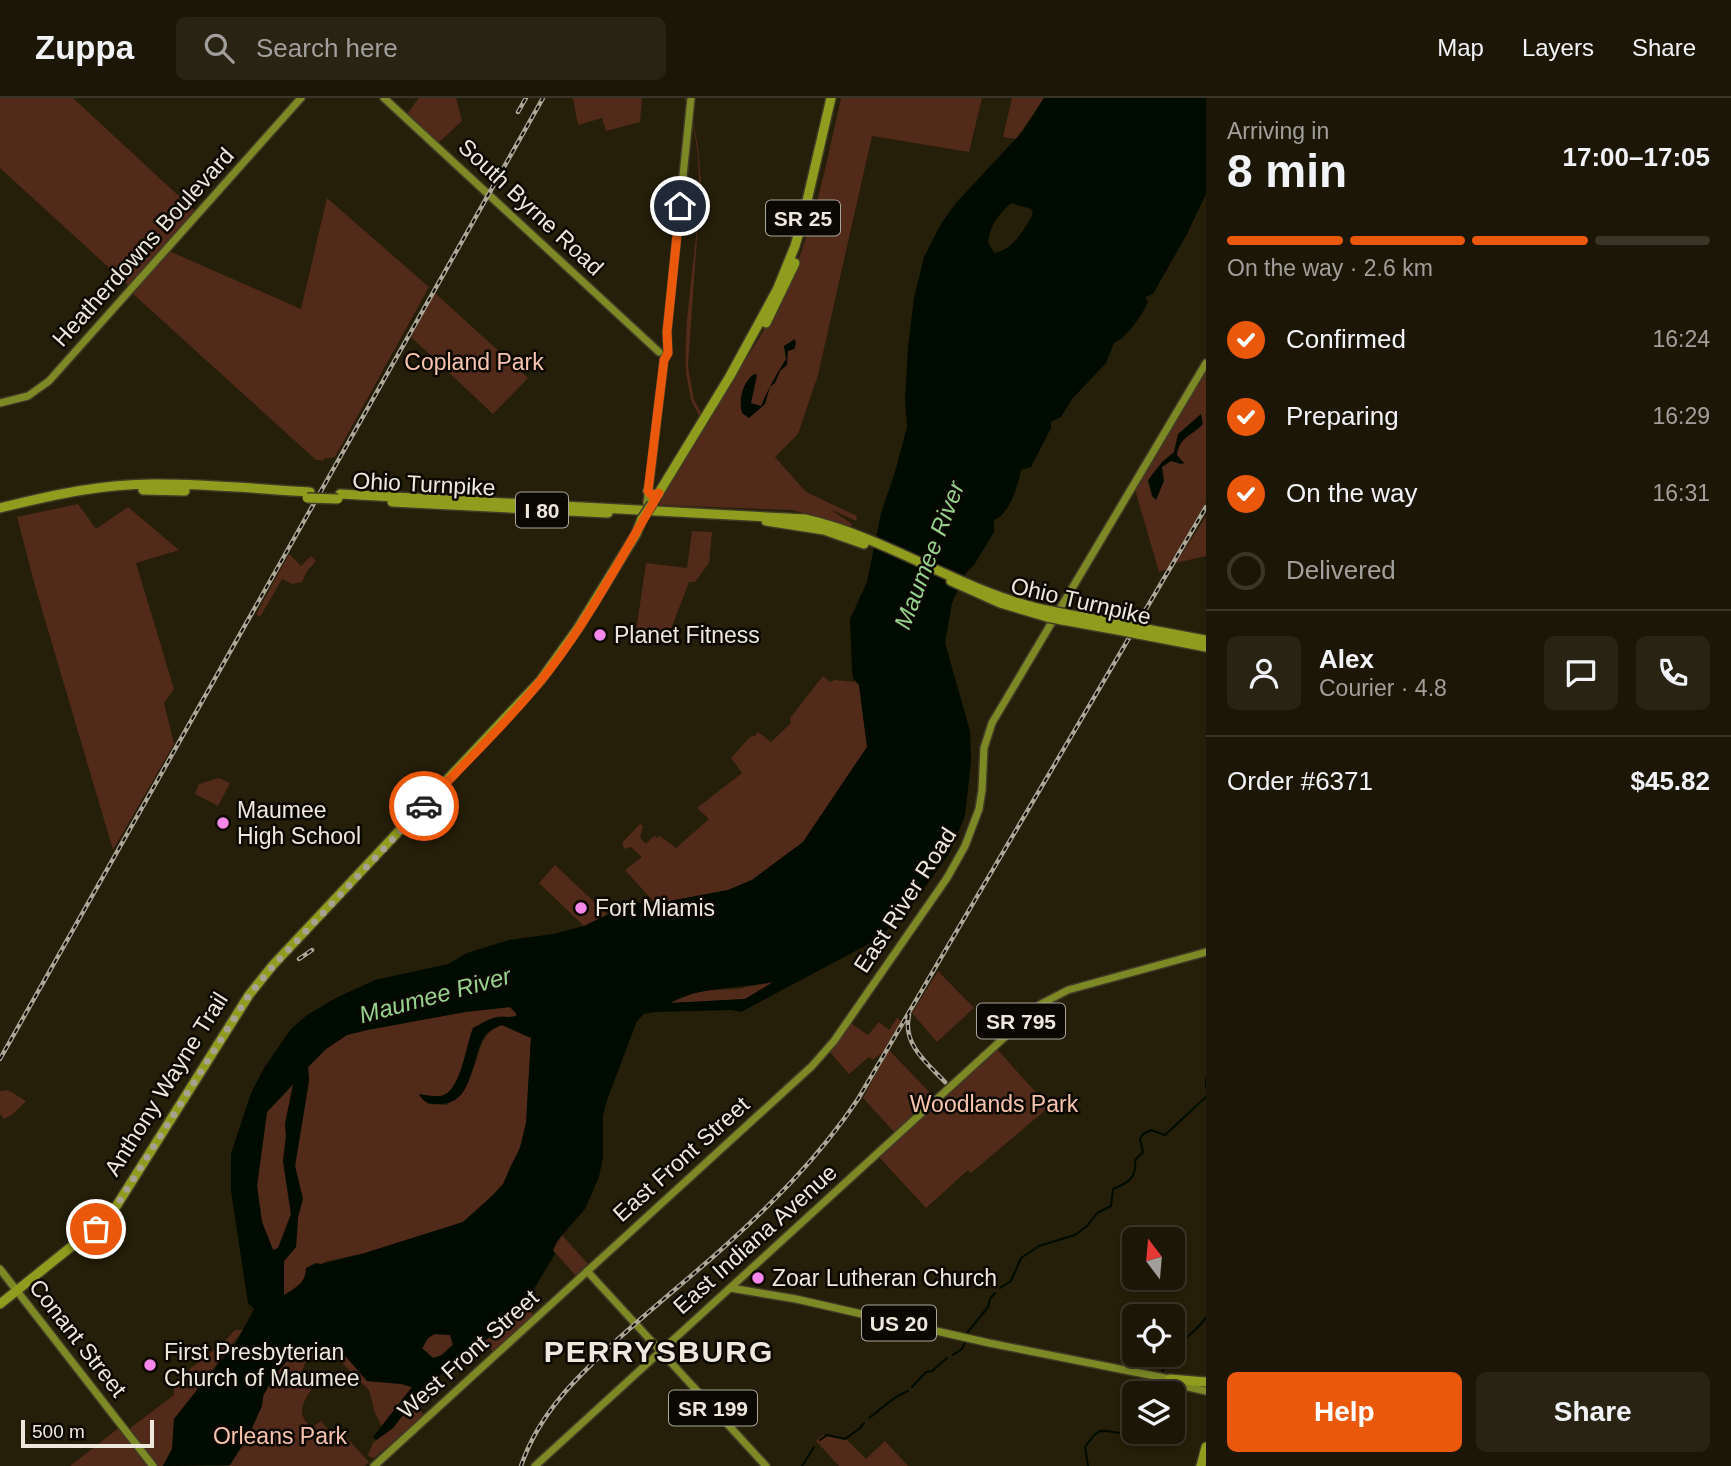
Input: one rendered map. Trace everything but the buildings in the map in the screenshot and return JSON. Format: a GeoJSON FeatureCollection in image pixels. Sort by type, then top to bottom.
{"type":"FeatureCollection","features":[{"type":"Feature","properties":{"kind":"highway"},"geometry":{"type":"LineString","coordinates":[[815,187],[831,98]]}},
{"type":"Feature","properties":{"kind":"highway","name":"Anthony Wayne Trail"},"geometry":{"type":"LineString","coordinates":[[730,376],[753,346],[789,278],[808,222],[837,98]]}},
{"type":"Feature","properties":{"kind":"highway","name":"Anthony Wayne Trail"},"geometry":{"type":"LineString","coordinates":[[0,1302],[72,1244],[112,1206],[245,995],[270,963],[544,670],[659,493],[730,376],[777,290],[815,187]]}},
{"type":"Feature","properties":{"kind":"highway","name":"Ohio Turnpike"},"geometry":{"type":"LineString","coordinates":[[0,508],[64,493],[121,488],[308,495],[784,523],[824,530],[867,542],[975,588],[1014,608],[1184,639],[1206,640]]}},
{"type":"Feature","properties":{"kind":"highway","name":"Ohio Turnpike"},"geometry":{"type":"LineString","coordinates":[[0,514],[107,489]]}},
{"type":"Feature","properties":{"kind":"highway"},"geometry":{"type":"LineString","coordinates":[[648,491],[652,496],[659,493]]}},
{"type":"Feature","properties":{"kind":"highway","name":"Anthony Wayne Trail"},"geometry":{"type":"LineString","coordinates":[[16,1289],[107,1218],[230,1022],[253,990],[527,696],[559,656],[600,593],[644,514]]}},
{"type":"Feature","properties":{"kind":"highway"},"geometry":{"type":"LineString","coordinates":[[600,593],[623,560]]}},
{"type":"Feature","properties":{"kind":"highway"},"geometry":{"type":"LineString","coordinates":[[559,656],[580,632]]}},
{"type":"Feature","properties":{"kind":"highway","name":"Ohio Turnpike"},"geometry":{"type":"LineString","coordinates":[[1184,639],[1206,647]]}},
{"type":"Feature","properties":{"kind":"highway"},"geometry":{"type":"LineString","coordinates":[[1167,1380],[1206,1387]]}},
{"type":"Feature","properties":{"kind":"highway"},"geometry":{"type":"LineString","coordinates":[[1204,1466],[1206,1447]]}},
{"type":"Feature","properties":{"kind":"main road","name":"Heatherdowns Boulevard"},"geometry":{"type":"LineString","coordinates":[[0,403],[32,394],[49,381],[301,98]]}},
{"type":"Feature","properties":{"kind":"main road","name":"South Byrne Road"},"geometry":{"type":"LineString","coordinates":[[384,98],[663,352]]}},
{"type":"Feature","properties":{"kind":"main road"},"geometry":{"type":"LineString","coordinates":[[644,514],[664,366],[663,352],[667,338],[691,98]]}},
{"type":"Feature","properties":{"kind":"main road","name":"East River Road"},"geometry":{"type":"LineString","coordinates":[[801,1076],[834,1041],[960,857],[978,813],[984,748],[992,723],[1206,363]]}},
{"type":"Feature","properties":{"kind":"main road","name":"East Indiana Avenue"},"geometry":{"type":"LineString","coordinates":[[535,1466],[1047,1000],[1068,990],[1206,952]]}},
{"type":"Feature","properties":{"kind":"main road","name":"East Front Street"},"geometry":{"type":"LineString","coordinates":[[587,1271],[801,1076]]}},
{"type":"Feature","properties":{"kind":"main road","name":"Conant Street"},"geometry":{"type":"LineString","coordinates":[[0,1269],[152,1465]]}},
{"type":"Feature","properties":{"kind":"main road"},"geometry":{"type":"LineString","coordinates":[[587,1271],[661,1351]]}},
{"type":"Feature","properties":{"kind":"main road","name":"West Front Street"},"geometry":{"type":"LineString","coordinates":[[374,1466],[587,1271]]}},
{"type":"Feature","properties":{"kind":"main road","name":"US 20"},"geometry":{"type":"LineString","coordinates":[[739,1280],[757,1292]]}},
{"type":"Feature","properties":{"kind":"main road","name":"US 20"},"geometry":{"type":"LineString","coordinates":[[730,1288],[1050,1352],[1073,1366],[1206,1387]]}},
{"type":"Feature","properties":{"kind":"main road","name":"SR 199"},"geometry":{"type":"LineString","coordinates":[[661,1351],[766,1466]]}},
{"type":"Feature","properties":{"kind":"main road","name":"US 20"},"geometry":{"type":"LineString","coordinates":[[1060,1358],[1167,1380]]}},
{"type":"Feature","properties":{"kind":"green space"},"geometry":{"type":"Polygon","coordinates":[[[0,98],[73,98],[195,211],[129,286],[0,168],[0,98]]]}},
{"type":"Feature","properties":{"kind":"green space"},"geometry":{"type":"Polygon","coordinates":[[[419,98],[456,98],[462,121],[438,143],[407,114],[419,98]]]}},
{"type":"Feature","properties":{"kind":"green space"},"geometry":{"type":"Polygon","coordinates":[[[573,98],[642,98],[640,122],[606,131],[602,118],[578,125],[573,98]]]}},
{"type":"Feature","properties":{"kind":"green space"},"geometry":{"type":"Polygon","coordinates":[[[684,98],[694,106],[692,117],[698,147],[701,182],[688,366],[694,400],[706,421],[766,326],[794,270],[818,197],[841,98],[982,98],[969,152],[872,136],[818,375],[798,434],[775,457],[806,492],[857,516],[856,521],[830,509],[852,524],[850,528],[791,510],[659,505],[704,426],[691,400],[686,373],[688,304],[699,199],[694,131],[684,98]]]}},
{"type":"Feature","properties":{"kind":"green space"},"geometry":{"type":"Polygon","coordinates":[[[1012,98],[1044,98],[1016,139],[1003,137],[1012,98]]]}},
{"type":"Feature","properties":{"kind":"green space"},"geometry":{"type":"Polygon","coordinates":[[[327,198],[429,287],[335,457],[323,459],[323,463],[322,460],[316,460],[131,292],[169,251],[301,309],[327,198]]]}},
{"type":"Feature","properties":{"kind":"green space","name":"Copland Park"},"geometry":{"type":"Polygon","coordinates":[[[435,293],[528,378],[493,414],[411,337],[435,293]]]}},
{"type":"Feature","properties":{"kind":"green space"},"geometry":{"type":"Polygon","coordinates":[[[1206,366],[1206,502],[1167,569],[1159,572],[1134,486],[1206,366]]]}},
{"type":"Feature","properties":{"kind":"green space"},"geometry":{"type":"Polygon","coordinates":[[[78,504],[96,529],[128,507],[179,550],[136,563],[174,689],[164,703],[174,744],[113,850],[17,517],[78,504]]]}},
{"type":"Feature","properties":{"kind":"green space"},"geometry":{"type":"Polygon","coordinates":[[[1206,516],[1206,556],[1176,563],[1206,516]]]}},
{"type":"Feature","properties":{"kind":"green space"},"geometry":{"type":"Polygon","coordinates":[[[692,531],[712,532],[709,563],[695,582],[689,582],[666,642],[650,632],[636,631],[646,563],[687,568],[692,531]]]}},
{"type":"Feature","properties":{"kind":"green space"},"geometry":{"type":"Polygon","coordinates":[[[289,554],[301,566],[311,556],[316,561],[302,582],[292,584],[282,579],[260,617],[256,614],[289,554]]]}},
{"type":"Feature","properties":{"kind":"green space"},"geometry":{"type":"Polygon","coordinates":[[[823,676],[830,682],[856,682],[859,685],[867,747],[803,842],[752,880],[728,890],[670,901],[653,901],[625,870],[642,857],[631,847],[624,849],[622,843],[640,824],[643,826],[640,838],[646,844],[654,836],[660,836],[676,848],[709,819],[697,808],[742,773],[731,758],[758,732],[771,742],[791,723],[790,718],[823,676]]]}},
{"type":"Feature","properties":{"kind":"green space"},"geometry":{"type":"Polygon","coordinates":[[[219,778],[230,783],[218,806],[195,794],[199,784],[219,778]]]}},
{"type":"Feature","properties":{"kind":"green space"},"geometry":{"type":"Polygon","coordinates":[[[555,865],[608,915],[584,926],[539,883],[555,865]]]}},
{"type":"Feature","properties":{"kind":"green space"},"geometry":{"type":"Polygon","coordinates":[[[938,971],[974,1008],[937,1042],[912,1013],[938,971]]]}},
{"type":"Feature","properties":{"kind":"green space"},"geometry":{"type":"Polygon","coordinates":[[[774,982],[745,999],[670,1003],[699,991],[736,989],[774,982]]]}},
{"type":"Feature","properties":{"kind":"green space"},"geometry":{"type":"Polygon","coordinates":[[[510,1007],[516,1016],[494,1018],[473,1028],[462,1067],[448,1093],[441,1096],[419,1095],[428,1104],[447,1105],[469,1078],[484,1039],[494,1029],[502,1025],[531,1038],[526,1123],[520,1148],[503,1184],[463,1222],[365,1253],[328,1261],[284,1295],[284,1261],[296,1247],[298,1217],[303,1199],[295,1166],[309,1081],[308,1067],[326,1049],[347,1035],[465,1012],[510,1007]]]}},
{"type":"Feature","properties":{"kind":"green space"},"geometry":{"type":"Polygon","coordinates":[[[897,1018],[901,1021],[882,1053],[872,1060],[869,1057],[849,1074],[829,1051],[849,1022],[868,1035],[879,1022],[889,1030],[897,1018]]]}},
{"type":"Feature","properties":{"kind":"green space","name":"Woodlands Park"},"geometry":{"type":"Polygon","coordinates":[[[997,1049],[1049,1107],[971,1173],[968,1170],[926,1208],[879,1157],[997,1049]]]}},
{"type":"Feature","properties":{"kind":"green space"},"geometry":{"type":"Polygon","coordinates":[[[889,1050],[934,1097],[895,1133],[863,1098],[889,1050]]]}},
{"type":"Feature","properties":{"kind":"green space"},"geometry":{"type":"Polygon","coordinates":[[[294,1084],[285,1124],[283,1161],[291,1215],[278,1249],[273,1250],[262,1222],[257,1186],[267,1112],[294,1084]]]}},
{"type":"Feature","properties":{"kind":"green space"},"geometry":{"type":"Polygon","coordinates":[[[8,1090],[26,1101],[4,1119],[0,1114],[0,1091],[8,1090]]]}},
{"type":"Feature","properties":{"kind":"green space"},"geometry":{"type":"Polygon","coordinates":[[[562,1235],[588,1264],[575,1279],[576,1276],[553,1250],[562,1235]]]}},
{"type":"Feature","properties":{"kind":"green space"},"geometry":{"type":"Polygon","coordinates":[[[523,1303],[534,1316],[494,1353],[485,1341],[523,1303]]]}},
{"type":"Feature","properties":{"kind":"green space"},"geometry":{"type":"Polygon","coordinates":[[[235,1330],[243,1330],[174,1419],[172,1449],[163,1466],[70,1466],[120,1427],[125,1432],[174,1395],[173,1382],[223,1343],[235,1330]]]}},
{"type":"Feature","properties":{"kind":"green space"},"geometry":{"type":"Polygon","coordinates":[[[433,1334],[450,1335],[453,1344],[440,1356],[433,1358],[422,1349],[433,1334]]]}},
{"type":"Feature","properties":{"kind":"green space","name":"Orleans Park"},"geometry":{"type":"Polygon","coordinates":[[[318,1348],[342,1352],[367,1381],[401,1384],[413,1388],[382,1427],[369,1390],[337,1358],[323,1355],[305,1363],[300,1378],[311,1390],[303,1405],[304,1419],[312,1428],[321,1421],[329,1431],[339,1437],[343,1434],[369,1462],[365,1466],[228,1466],[278,1371],[299,1353],[318,1348]]]}},
{"type":"Feature","properties":{"kind":"green space"},"geometry":{"type":"Polygon","coordinates":[[[411,1404],[425,1415],[374,1458],[370,1457],[368,1455],[373,1443],[393,1428],[411,1404]]]}},
{"type":"Feature","properties":{"kind":"green space"},"geometry":{"type":"Polygon","coordinates":[[[823,1435],[846,1439],[866,1459],[885,1441],[908,1466],[839,1466],[816,1441],[823,1435]]]}},
{"type":"Feature","properties":{"kind":"water","name":"Maumee River"},"geometry":{"type":"Polygon","coordinates":[[[1044,98],[1206,98],[1206,194],[1153,294],[1145,297],[1148,301],[1139,319],[1114,343],[1106,363],[1072,399],[1061,417],[1051,422],[1051,428],[1031,467],[1021,470],[1008,506],[994,520],[994,532],[966,573],[952,603],[945,643],[970,731],[971,761],[965,816],[949,854],[912,905],[878,939],[741,1012],[655,1012],[644,1014],[637,1021],[607,1100],[603,1116],[603,1157],[599,1177],[585,1209],[557,1241],[553,1250],[555,1254],[532,1292],[504,1319],[499,1330],[424,1387],[393,1428],[376,1440],[373,1437],[412,1387],[367,1381],[342,1352],[307,1349],[293,1354],[274,1376],[263,1396],[262,1406],[248,1437],[230,1465],[163,1466],[172,1449],[174,1419],[237,1341],[254,1309],[248,1303],[231,1191],[231,1154],[251,1093],[264,1068],[291,1029],[307,1015],[336,998],[375,980],[448,964],[467,953],[509,940],[553,934],[584,926],[631,903],[670,901],[728,890],[752,880],[803,842],[867,747],[859,685],[853,678],[850,619],[867,582],[881,513],[907,427],[905,399],[908,347],[914,298],[924,257],[955,204],[1023,131],[1044,98]],[[1011,203],[996,220],[988,242],[994,253],[1012,243],[1033,213],[1031,209],[1011,203]],[[773,982],[704,991],[671,1003],[745,999],[773,982]],[[510,1007],[465,1012],[347,1035],[326,1049],[308,1067],[309,1081],[295,1166],[303,1199],[298,1217],[296,1247],[284,1261],[284,1295],[300,1284],[306,1268],[316,1263],[365,1253],[463,1222],[503,1184],[520,1148],[526,1123],[531,1038],[502,1025],[494,1028],[484,1037],[469,1080],[458,1098],[449,1103],[434,1104],[424,1101],[419,1094],[441,1096],[448,1093],[462,1067],[473,1028],[494,1018],[516,1016],[510,1007]],[[293,1084],[267,1112],[257,1186],[262,1222],[273,1250],[278,1248],[291,1214],[283,1161],[285,1124],[293,1084]],[[435,1334],[428,1338],[422,1348],[433,1358],[442,1355],[453,1345],[450,1335],[435,1334]]]}},
{"type":"Feature","properties":{"kind":"water"},"geometry":{"type":"Polygon","coordinates":[[[795,339],[794,349],[788,351],[787,365],[770,387],[773,381],[786,359],[784,346],[795,339]]]}},
{"type":"Feature","properties":{"kind":"water"},"geometry":{"type":"Polygon","coordinates":[[[754,374],[757,375],[751,403],[761,406],[770,387],[765,404],[749,418],[742,413],[741,397],[744,386],[754,374]]]}},
{"type":"Feature","properties":{"kind":"water"},"geometry":{"type":"Polygon","coordinates":[[[1201,414],[1203,424],[1183,440],[1178,449],[1177,455],[1184,463],[1171,461],[1162,467],[1164,481],[1156,500],[1152,496],[1148,480],[1174,452],[1178,434],[1201,414]]]}},
{"type":"Feature","properties":{"kind":"waterway"},"geometry":{"type":"LineString","coordinates":[[1206,1079],[1206,1088]]}},
{"type":"Feature","properties":{"kind":"waterway"},"geometry":{"type":"LineString","coordinates":[[1000,1288],[1011,1281],[1021,1258],[1039,1246],[1075,1235],[1087,1226],[1097,1213],[1111,1206],[1113,1189],[1133,1176],[1135,1160],[1143,1152],[1140,1139],[1143,1134],[1151,1130],[1165,1135],[1206,1097]]}},
{"type":"Feature","properties":{"kind":"waterway"},"geometry":{"type":"LineString","coordinates":[[967,1333],[988,1307],[995,1293]]}},
{"type":"Feature","properties":{"kind":"waterway"},"geometry":{"type":"LineString","coordinates":[[1185,1340],[1206,1317]]}},
{"type":"Feature","properties":{"kind":"waterway"},"geometry":{"type":"LineString","coordinates":[[953,1355],[962,1349],[965,1342]]}},
{"type":"Feature","properties":{"kind":"waterway"},"geometry":{"type":"LineString","coordinates":[[912,1387],[926,1372],[932,1371],[947,1358]]}},
{"type":"Feature","properties":{"kind":"waterway"},"geometry":{"type":"LineString","coordinates":[[1162,1372],[1165,1367]]}},
{"type":"Feature","properties":{"kind":"waterway"},"geometry":{"type":"LineString","coordinates":[[869,1418],[892,1399],[908,1391]]}},
{"type":"Feature","properties":{"kind":"waterway"},"geometry":{"type":"LineString","coordinates":[[820,1440],[827,1435],[845,1439],[864,1423]]}},
{"type":"Feature","properties":{"kind":"waterway"},"geometry":{"type":"LineString","coordinates":[[1088,1466],[1085,1447],[1093,1436],[1100,1431],[1120,1433]]}},
{"type":"Feature","properties":{"kind":"waterway"},"geometry":{"type":"LineString","coordinates":[[802,1466],[814,1447]]}},
{"type":"Feature","properties":{"kind":"railway"},"geometry":{"type":"LineString","coordinates":[[518,112],[526,98]]}},
{"type":"Feature","properties":{"kind":"railway"},"geometry":{"type":"LineString","coordinates":[[0,1059],[543,98]]}},
{"type":"Feature","properties":{"kind":"railway"},"geometry":{"type":"LineString","coordinates":[[521,1466],[538,1429],[574,1382],[617,1340],[754,1220],[809,1162],[843,1121],[1206,507]]}},
{"type":"Feature","properties":{"kind":"railway"},"geometry":{"type":"LineString","coordinates":[[299,959],[312,950]]}},
{"type":"Feature","properties":{"kind":"railway"},"geometry":{"type":"LineString","coordinates":[[909,1015],[909,1035],[913,1044],[945,1082]]}},
{"type":"Feature","properties":{"kind":"way so far"},"geometry":{"type":"LineString","coordinates":[[96,1229],[117,1205],[249,995],[424,806]]}},
{"type":"Feature","properties":{"kind":"place","name":"Planet Fitness"},"geometry":{"type":"Point","coordinates":[600,635]}},
{"type":"Feature","properties":{"kind":"place","name":"Maumee High School"},"geometry":{"type":"Point","coordinates":[223,823]}},
{"type":"Feature","properties":{"kind":"place","name":"Fort Miamis"},"geometry":{"type":"Point","coordinates":[581,908]}},
{"type":"Feature","properties":{"kind":"place","name":"Zoar Lutheran Church"},"geometry":{"type":"Point","coordinates":[758,1278]}},
{"type":"Feature","properties":{"kind":"place","name":"First Presbyterian Church of Maumee"},"geometry":{"type":"Point","coordinates":[150,1365]}},
{"type":"Feature","properties":{"kind":"district","name":"PERRYSBURG"},"geometry":{"type":"Point","coordinates":[659,1351]}},
{"type":"Feature","properties":{"kind":"route"},"geometry":{"type":"LineString","coordinates":[[424,806],[551,667],[579,626],[659,493],[652,496],[648,491],[664,360],[668,353],[667,332],[680,206]]}}]}
